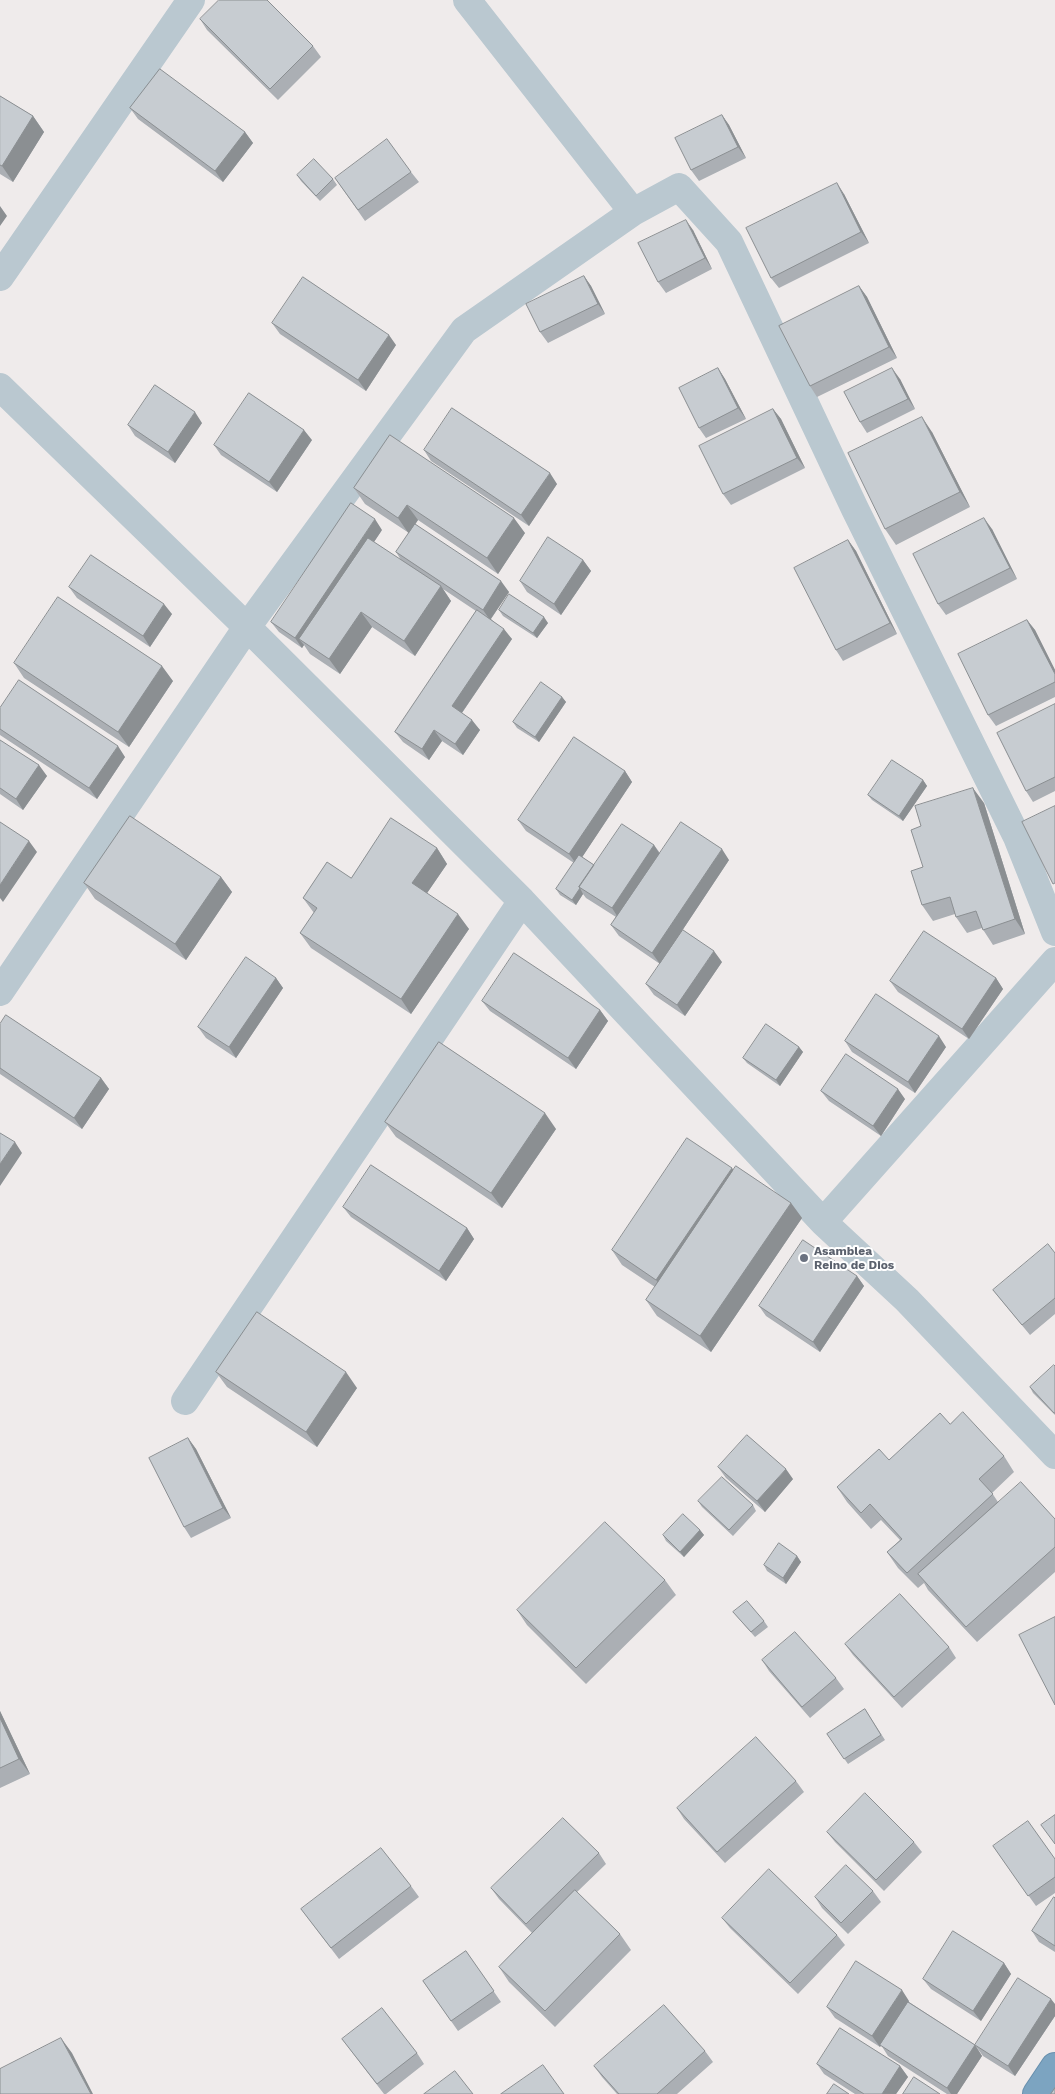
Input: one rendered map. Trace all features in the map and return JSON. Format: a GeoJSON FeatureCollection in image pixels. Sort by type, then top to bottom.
{"type":"FeatureCollection","features":[{"type":"Feature","properties":{"kind":"highway"},"geometry":{"type":"LineString","coordinates":[[1037,2094],[1055,2067]]}},
{"type":"Feature","properties":{"kind":"street"},"geometry":{"type":"LineString","coordinates":[[0,277],[191,0]]}},
{"type":"Feature","properties":{"kind":"street"},"geometry":{"type":"LineString","coordinates":[[467,0],[633,212]]}},
{"type":"Feature","properties":{"kind":"street"},"geometry":{"type":"LineString","coordinates":[[0,992],[247,627],[464,330],[633,212],[679,187],[729,242],[855,509],[1017,837],[1055,932]]}},
{"type":"Feature","properties":{"kind":"street"},"geometry":{"type":"LineString","coordinates":[[0,387],[247,627],[522,901],[823,1222],[907,1300],[1055,1455]]}},
{"type":"Feature","properties":{"kind":"street"},"geometry":{"type":"LineString","coordinates":[[185,1401],[522,901]]}},
{"type":"Feature","properties":{"kind":"street"},"geometry":{"type":"LineString","coordinates":[[823,1222],[1055,961]]}},
{"type":"Feature","properties":{"kind":"building"},"geometry":{"type":"Polygon","coordinates":[[[219,0],[267,0],[313,46],[270,89],[200,19],[219,0]]]}},
{"type":"Feature","properties":{"kind":"building"},"geometry":{"type":"Polygon","coordinates":[[[160,69],[245,132],[215,171],[130,108],[160,69]]]}},
{"type":"Feature","properties":{"kind":"building"},"geometry":{"type":"Polygon","coordinates":[[[0,96],[33,116],[2,166],[0,165],[0,96]]]}},
{"type":"Feature","properties":{"kind":"building"},"geometry":{"type":"Polygon","coordinates":[[[722,115],[738,147],[691,170],[675,138],[722,115]]]}},
{"type":"Feature","properties":{"kind":"building"},"geometry":{"type":"Polygon","coordinates":[[[387,139],[411,172],[358,210],[335,178],[387,139]]]}},
{"type":"Feature","properties":{"kind":"building"},"geometry":{"type":"Polygon","coordinates":[[[314,159],[333,179],[316,196],[297,175],[314,159]]]}},
{"type":"Feature","properties":{"kind":"building"},"geometry":{"type":"Polygon","coordinates":[[[837,183],[861,232],[771,278],[746,228],[837,183]]]}},
{"type":"Feature","properties":{"kind":"building"},"geometry":{"type":"Polygon","coordinates":[[[686,220],[705,258],[658,282],[638,243],[686,220]]]}},
{"type":"Feature","properties":{"kind":"building"},"geometry":{"type":"Polygon","coordinates":[[[584,276],[598,304],[540,332],[526,304],[584,276]]]}},
{"type":"Feature","properties":{"kind":"building"},"geometry":{"type":"Polygon","coordinates":[[[303,277],[389,335],[358,380],[272,323],[303,277]]]}},
{"type":"Feature","properties":{"kind":"building"},"geometry":{"type":"Polygon","coordinates":[[[859,286],[889,347],[810,386],[779,326],[859,286]]]}},
{"type":"Feature","properties":{"kind":"building"},"geometry":{"type":"Polygon","coordinates":[[[718,368],[738,408],[699,428],[679,388],[718,368]]]}},
{"type":"Feature","properties":{"kind":"building"},"geometry":{"type":"Polygon","coordinates":[[[892,368],[908,399],[860,422],[844,392],[892,368]]]}},
{"type":"Feature","properties":{"kind":"building"},"geometry":{"type":"Polygon","coordinates":[[[155,385],[195,412],[168,452],[128,425],[155,385]]]}},
{"type":"Feature","properties":{"kind":"building"},"geometry":{"type":"Polygon","coordinates":[[[249,393],[304,430],[269,482],[214,445],[249,393]]]}},
{"type":"Feature","properties":{"kind":"building"},"geometry":{"type":"Polygon","coordinates":[[[452,408],[550,473],[521,515],[424,450],[452,408]]]}},
{"type":"Feature","properties":{"kind":"building"},"geometry":{"type":"Polygon","coordinates":[[[773,409],[797,458],[723,494],[699,446],[773,409]]]}},
{"type":"Feature","properties":{"kind":"building"},"geometry":{"type":"Polygon","coordinates":[[[922,417],[960,492],[885,529],[848,453],[922,417]]]}},
{"type":"Feature","properties":{"kind":"building"},"geometry":{"type":"Polygon","coordinates":[[[390,435],[514,518],[487,558],[407,505],[398,518],[354,488],[390,435]]]}},
{"type":"Feature","properties":{"kind":"building"},"geometry":{"type":"Polygon","coordinates":[[[351,503],[375,519],[295,638],[271,622],[351,503]]]}},
{"type":"Feature","properties":{"kind":"building"},"geometry":{"type":"Polygon","coordinates":[[[984,518],[1010,568],[938,604],[913,554],[984,518]]]}},
{"type":"Feature","properties":{"kind":"building"},"geometry":{"type":"Polygon","coordinates":[[[415,524],[501,581],[483,610],[396,552],[415,524]]]}},
{"type":"Feature","properties":{"kind":"building"},"geometry":{"type":"Polygon","coordinates":[[[548,537],[583,560],[554,604],[520,581],[548,537]]]}},
{"type":"Feature","properties":{"kind":"building"},"geometry":{"type":"Polygon","coordinates":[[[368,538],[441,586],[404,641],[361,612],[329,659],[299,639],[368,538]]]}},
{"type":"Feature","properties":{"kind":"building"},"geometry":{"type":"Polygon","coordinates":[[[848,540],[890,623],[836,650],[794,568],[848,540]]]}},
{"type":"Feature","properties":{"kind":"building"},"geometry":{"type":"Polygon","coordinates":[[[91,555],[164,604],[143,636],[69,587],[91,555]]]}},
{"type":"Feature","properties":{"kind":"building"},"geometry":{"type":"Polygon","coordinates":[[[509,594],[544,617],[533,633],[499,610],[509,594]]]}},
{"type":"Feature","properties":{"kind":"building"},"geometry":{"type":"Polygon","coordinates":[[[58,597],[162,666],[118,732],[14,663],[58,597]]]}},
{"type":"Feature","properties":{"kind":"building"},"geometry":{"type":"Polygon","coordinates":[[[477,610],[504,629],[452,706],[472,720],[455,744],[434,730],[422,749],[395,732],[477,610]]]}},
{"type":"Feature","properties":{"kind":"building"},"geometry":{"type":"Polygon","coordinates":[[[1027,620],[1055,674],[1055,682],[988,715],[958,654],[1027,620]]]}},
{"type":"Feature","properties":{"kind":"building"},"geometry":{"type":"Polygon","coordinates":[[[19,680],[118,746],[89,788],[0,729],[0,708],[19,680]]]}},
{"type":"Feature","properties":{"kind":"building"},"geometry":{"type":"Polygon","coordinates":[[[541,682],[562,697],[535,737],[513,722],[541,682]]]}},
{"type":"Feature","properties":{"kind":"building"},"geometry":{"type":"Polygon","coordinates":[[[1055,704],[1055,777],[1026,791],[997,733],[1055,704]]]}},
{"type":"Feature","properties":{"kind":"building"},"geometry":{"type":"Polygon","coordinates":[[[574,737],[625,771],[569,854],[518,820],[574,737]]]}},
{"type":"Feature","properties":{"kind":"building"},"geometry":{"type":"Polygon","coordinates":[[[0,740],[39,765],[16,799],[0,788],[0,740]]]}},
{"type":"Feature","properties":{"kind":"building"},"geometry":{"type":"Polygon","coordinates":[[[892,760],[923,780],[899,816],[868,795],[892,760]]]}},
{"type":"Feature","properties":{"kind":"building"},"geometry":{"type":"Polygon","coordinates":[[[973,788],[1015,919],[983,930],[976,911],[956,917],[950,897],[922,905],[911,871],[923,867],[911,830],[921,826],[915,806],[973,788]]]}},
{"type":"Feature","properties":{"kind":"building"},"geometry":{"type":"Polygon","coordinates":[[[1055,806],[1055,883],[1053,884],[1022,822],[1055,806]]]}},
{"type":"Feature","properties":{"kind":"building"},"geometry":{"type":"Polygon","coordinates":[[[130,816],[221,877],[175,944],[84,883],[130,816]]]}},
{"type":"Feature","properties":{"kind":"building"},"geometry":{"type":"Polygon","coordinates":[[[391,818],[437,848],[412,883],[458,914],[401,999],[300,933],[317,908],[303,898],[327,862],[351,878],[391,818]]]}},
{"type":"Feature","properties":{"kind":"building"},"geometry":{"type":"Polygon","coordinates":[[[0,822],[29,841],[0,885],[0,822]]]}},
{"type":"Feature","properties":{"kind":"building"},"geometry":{"type":"Polygon","coordinates":[[[681,822],[722,849],[652,953],[611,925],[681,822]]]}},
{"type":"Feature","properties":{"kind":"building"},"geometry":{"type":"Polygon","coordinates":[[[622,824],[654,845],[612,908],[579,887],[622,824]]]}},
{"type":"Feature","properties":{"kind":"building"},"geometry":{"type":"Polygon","coordinates":[[[579,855],[594,865],[572,900],[556,889],[579,855]]]}},
{"type":"Feature","properties":{"kind":"building"},"geometry":{"type":"Polygon","coordinates":[[[683,930],[714,951],[677,1005],[646,984],[683,930]]]}},
{"type":"Feature","properties":{"kind":"building"},"geometry":{"type":"Polygon","coordinates":[[[924,931],[996,978],[962,1029],[890,981],[924,931]]]}},
{"type":"Feature","properties":{"kind":"building"},"geometry":{"type":"Polygon","coordinates":[[[514,953],[600,1010],[568,1058],[482,1001],[514,953]]]}},
{"type":"Feature","properties":{"kind":"building"},"geometry":{"type":"Polygon","coordinates":[[[246,957],[276,978],[229,1047],[198,1027],[246,957]]]}},
{"type":"Feature","properties":{"kind":"building"},"geometry":{"type":"Polygon","coordinates":[[[876,994],[939,1036],[908,1082],[845,1041],[876,994]]]}},
{"type":"Feature","properties":{"kind":"building"},"geometry":{"type":"Polygon","coordinates":[[[6,1015],[101,1078],[74,1118],[0,1068],[0,1024],[6,1015]]]}},
{"type":"Feature","properties":{"kind":"building"},"geometry":{"type":"Polygon","coordinates":[[[766,1024],[799,1047],[776,1080],[743,1058],[766,1024]]]}},
{"type":"Feature","properties":{"kind":"building"},"geometry":{"type":"Polygon","coordinates":[[[439,1042],[545,1113],[491,1193],[385,1122],[439,1042]]]}},
{"type":"Feature","properties":{"kind":"building"},"geometry":{"type":"Polygon","coordinates":[[[846,1054],[898,1089],[873,1126],[821,1091],[846,1054]]]}},
{"type":"Feature","properties":{"kind":"building"},"geometry":{"type":"Polygon","coordinates":[[[0,1133],[15,1142],[0,1164],[0,1133]]]}},
{"type":"Feature","properties":{"kind":"building"},"geometry":{"type":"Polygon","coordinates":[[[687,1138],[732,1168],[656,1280],[612,1250],[687,1138]]]}},
{"type":"Feature","properties":{"kind":"building"},"geometry":{"type":"Polygon","coordinates":[[[371,1165],[467,1228],[439,1271],[343,1207],[371,1165]]]}},
{"type":"Feature","properties":{"kind":"building"},"geometry":{"type":"Polygon","coordinates":[[[736,1166],[791,1203],[700,1336],[646,1300],[736,1166]]]}},
{"type":"Feature","properties":{"kind":"building"},"geometry":{"type":"Polygon","coordinates":[[[803,1240],[857,1276],[813,1342],[759,1306],[803,1240]]]}},
{"type":"Feature","properties":{"kind":"building"},"geometry":{"type":"Polygon","coordinates":[[[1048,1244],[1055,1253],[1055,1298],[1022,1325],[993,1290],[1048,1244]]]}},
{"type":"Feature","properties":{"kind":"building"},"geometry":{"type":"Polygon","coordinates":[[[257,1312],[346,1372],[306,1432],[216,1372],[257,1312]]]}},
{"type":"Feature","properties":{"kind":"building"},"geometry":{"type":"Polygon","coordinates":[[[1055,1366],[1055,1413],[1030,1387],[1055,1366]]]}},
{"type":"Feature","properties":{"kind":"building"},"geometry":{"type":"Polygon","coordinates":[[[963,1412],[1004,1456],[979,1479],[993,1494],[907,1573],[887,1552],[902,1539],[870,1504],[861,1513],[837,1487],[879,1449],[889,1460],[940,1413],[950,1424],[963,1412]]]}},
{"type":"Feature","properties":{"kind":"building"},"geometry":{"type":"Polygon","coordinates":[[[747,1435],[786,1469],[757,1501],[718,1467],[747,1435]]]}},
{"type":"Feature","properties":{"kind":"building"},"geometry":{"type":"Polygon","coordinates":[[[188,1438],[223,1508],[184,1527],[149,1458],[188,1438]]]}},
{"type":"Feature","properties":{"kind":"building"},"geometry":{"type":"Polygon","coordinates":[[[722,1477],[753,1505],[729,1530],[698,1501],[722,1477]]]}},
{"type":"Feature","properties":{"kind":"building"},"geometry":{"type":"Polygon","coordinates":[[[1021,1482],[1055,1519],[1055,1547],[966,1627],[918,1574],[1021,1482]]]}},
{"type":"Feature","properties":{"kind":"building"},"geometry":{"type":"Polygon","coordinates":[[[683,1514],[700,1530],[680,1552],[663,1535],[683,1514]]]}},
{"type":"Feature","properties":{"kind":"building"},"geometry":{"type":"Polygon","coordinates":[[[605,1522],[665,1580],[576,1668],[517,1610],[605,1522]]]}},
{"type":"Feature","properties":{"kind":"building"},"geometry":{"type":"Polygon","coordinates":[[[779,1543],[797,1556],[783,1578],[764,1565],[779,1543]]]}},
{"type":"Feature","properties":{"kind":"building"},"geometry":{"type":"Polygon","coordinates":[[[900,1594],[949,1647],[894,1697],[845,1644],[900,1594]]]}},
{"type":"Feature","properties":{"kind":"building"},"geometry":{"type":"Polygon","coordinates":[[[747,1601],[764,1621],[751,1632],[733,1612],[747,1601]]]}},
{"type":"Feature","properties":{"kind":"building"},"geometry":{"type":"Polygon","coordinates":[[[1055,1617],[1055,1705],[1019,1635],[1055,1617]]]}},
{"type":"Feature","properties":{"kind":"building"},"geometry":{"type":"Polygon","coordinates":[[[795,1632],[836,1678],[802,1707],[762,1660],[795,1632]]]}},
{"type":"Feature","properties":{"kind":"building"},"geometry":{"type":"Polygon","coordinates":[[[865,1709],[881,1735],[844,1759],[827,1734],[865,1709]]]}},
{"type":"Feature","properties":{"kind":"building"},"geometry":{"type":"Polygon","coordinates":[[[0,1718],[19,1759],[0,1768],[0,1718]]]}},
{"type":"Feature","properties":{"kind":"building"},"geometry":{"type":"Polygon","coordinates":[[[756,1737],[796,1781],[717,1852],[677,1808],[756,1737]]]}},
{"type":"Feature","properties":{"kind":"building"},"geometry":{"type":"Polygon","coordinates":[[[865,1793],[914,1842],[876,1880],[827,1832],[865,1793]]]}},
{"type":"Feature","properties":{"kind":"building"},"geometry":{"type":"Polygon","coordinates":[[[1055,1815],[1055,1844],[1041,1825],[1055,1815]]]}},
{"type":"Feature","properties":{"kind":"building"},"geometry":{"type":"Polygon","coordinates":[[[563,1818],[599,1853],[526,1924],[491,1888],[563,1818]]]}},
{"type":"Feature","properties":{"kind":"building"},"geometry":{"type":"Polygon","coordinates":[[[1028,1821],[1055,1859],[1055,1877],[1028,1896],[993,1846],[1028,1821]]]}},
{"type":"Feature","properties":{"kind":"building"},"geometry":{"type":"Polygon","coordinates":[[[381,1848],[411,1886],[331,1948],[301,1909],[381,1848]]]}},
{"type":"Feature","properties":{"kind":"building"},"geometry":{"type":"Polygon","coordinates":[[[846,1865],[873,1891],[841,1923],[815,1897],[846,1865]]]}},
{"type":"Feature","properties":{"kind":"building"},"geometry":{"type":"Polygon","coordinates":[[[769,1869],[837,1935],[790,1983],[722,1918],[769,1869]]]}},
{"type":"Feature","properties":{"kind":"building"},"geometry":{"type":"Polygon","coordinates":[[[575,1890],[620,1934],[545,2011],[499,1967],[575,1890]]]}},
{"type":"Feature","properties":{"kind":"building"},"geometry":{"type":"Polygon","coordinates":[[[1055,1898],[1055,1946],[1032,1931],[1055,1898]]]}},
{"type":"Feature","properties":{"kind":"building"},"geometry":{"type":"Polygon","coordinates":[[[953,1931],[1004,1963],[973,2011],[923,1979],[953,1931]]]}},
{"type":"Feature","properties":{"kind":"building"},"geometry":{"type":"Polygon","coordinates":[[[466,1951],[494,1991],[451,2021],[423,1981],[466,1951]]]}},
{"type":"Feature","properties":{"kind":"building"},"geometry":{"type":"Polygon","coordinates":[[[856,1961],[902,1990],[872,2036],[827,2007],[856,1961]]]}},
{"type":"Feature","properties":{"kind":"building"},"geometry":{"type":"Polygon","coordinates":[[[1018,1978],[1051,1999],[1008,2066],[975,2045],[1018,1978]]]}},
{"type":"Feature","properties":{"kind":"building"},"geometry":{"type":"Polygon","coordinates":[[[908,2002],[975,2045],[947,2088],[880,2045],[908,2002]]]}},
{"type":"Feature","properties":{"kind":"building"},"geometry":{"type":"Polygon","coordinates":[[[664,2005],[705,2051],[657,2094],[619,2094],[594,2066],[664,2005]]]}},
{"type":"Feature","properties":{"kind":"building"},"geometry":{"type":"Polygon","coordinates":[[[382,2008],[417,2053],[377,2084],[342,2039],[382,2008]]]}},
{"type":"Feature","properties":{"kind":"building"},"geometry":{"type":"Polygon","coordinates":[[[840,2028],[900,2066],[882,2094],[864,2094],[817,2064],[840,2028]]]}},
{"type":"Feature","properties":{"kind":"building"},"geometry":{"type":"Polygon","coordinates":[[[61,2038],[91,2094],[0,2094],[0,2069],[61,2038]]]}},
{"type":"Feature","properties":{"kind":"building"},"geometry":{"type":"Polygon","coordinates":[[[543,2065],[564,2094],[501,2094],[543,2065]]]}},
{"type":"Feature","properties":{"kind":"building"},"geometry":{"type":"Polygon","coordinates":[[[455,2071],[473,2094],[424,2094],[455,2071]]]}},
{"type":"Feature","properties":{"kind":"building"},"geometry":{"type":"Polygon","coordinates":[[[914,2077],[940,2094],[903,2094],[914,2077]]]}},
{"type":"Feature","properties":{"kind":"building"},"geometry":{"type":"Polygon","coordinates":[[[834,2084],[849,2094],[827,2094],[834,2084]]]}},
{"type":"Feature","properties":{"kind":"place","name":"Asamblea Reino de Dios"},"geometry":{"type":"Point","coordinates":[804,1258]}}]}
